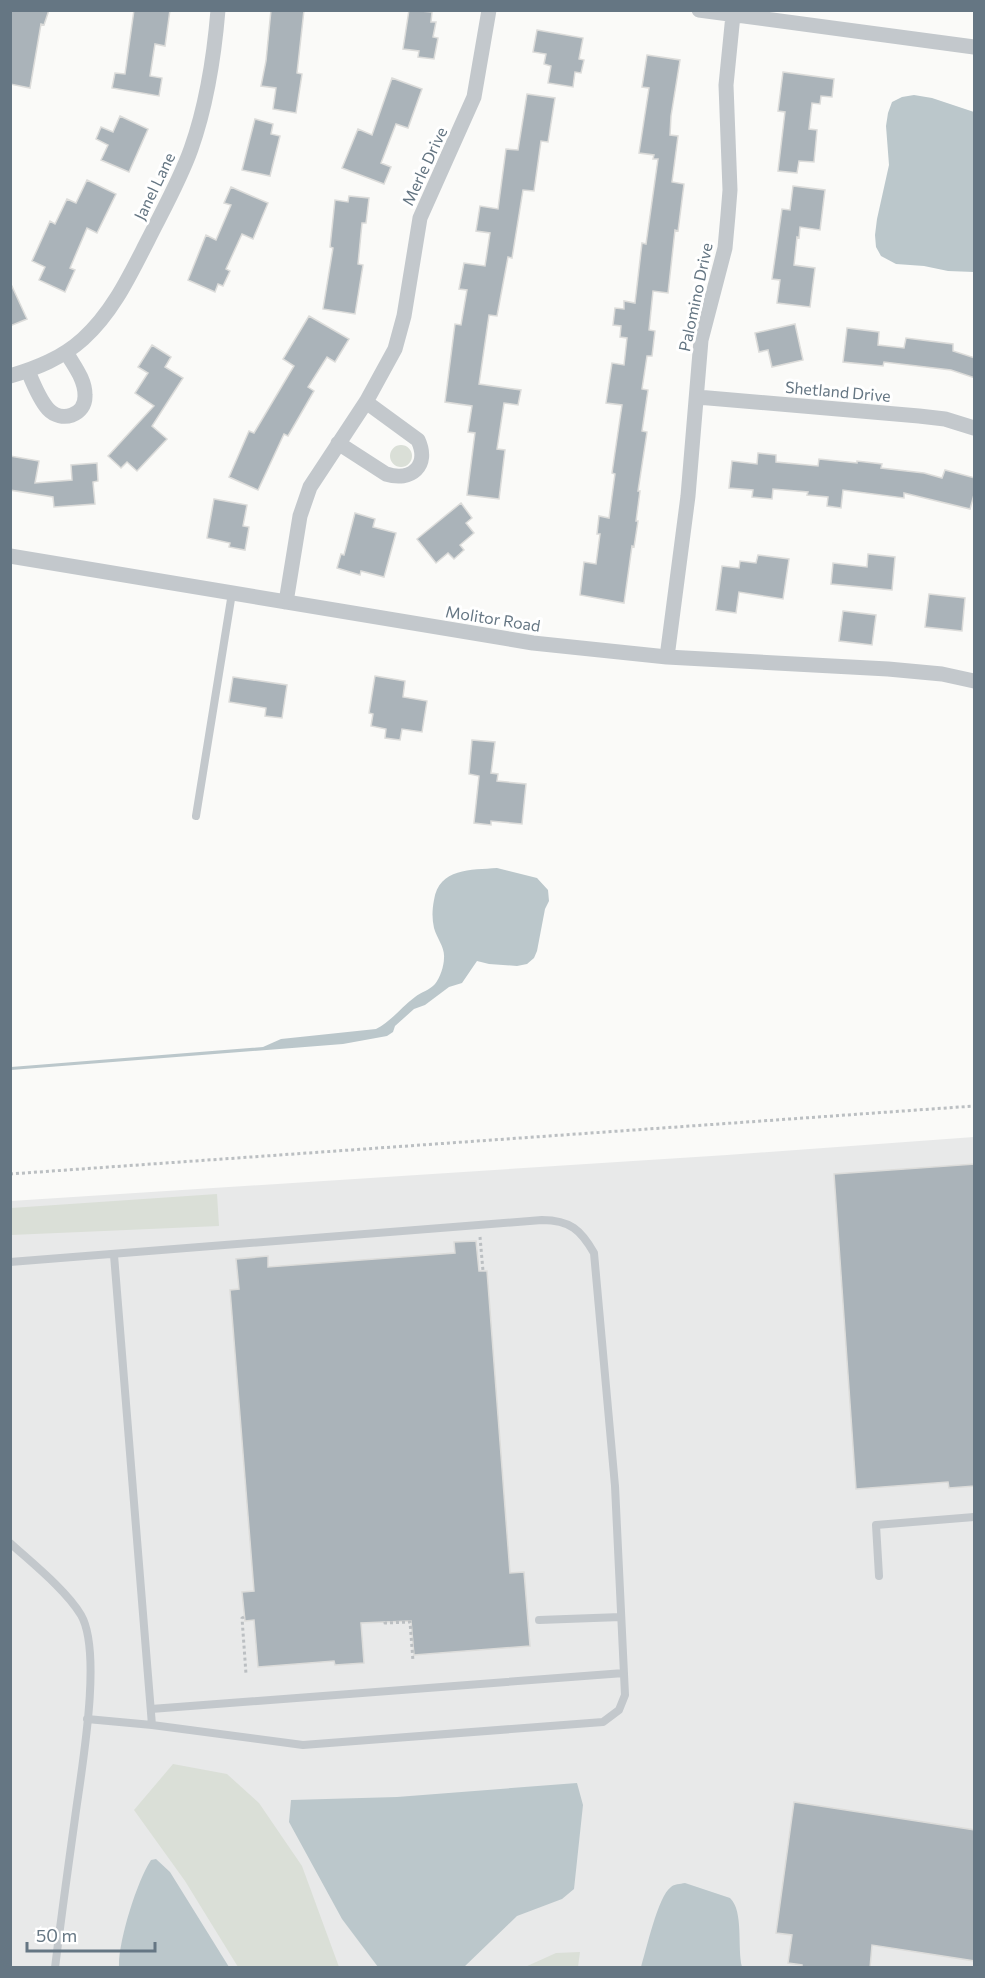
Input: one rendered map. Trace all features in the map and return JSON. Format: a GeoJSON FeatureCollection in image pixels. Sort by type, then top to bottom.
{"type":"FeatureCollection","features":[{"type":"Feature","properties":{"kind":"street","name":"Janel Lane"},"geometry":{"type":"LineString","coordinates":[[10,376],[28,371],[66,352],[84,338],[118,296],[181,173],[202,114],[212,72],[218,10]]}},
{"type":"Feature","properties":{"kind":"street","name":"Merle Drive"},"geometry":{"type":"LineString","coordinates":[[286,602],[304,503],[310,487],[366,402],[395,349],[404,316],[420,218],[474,97],[489,10]]}},
{"type":"Feature","properties":{"kind":"street"},"geometry":{"type":"LineString","coordinates":[[699,10],[975,47]]}},
{"type":"Feature","properties":{"kind":"street","name":"Palomino Drive"},"geometry":{"type":"LineString","coordinates":[[667,657],[688,496],[701,340],[723,258],[728,215],[730,190],[726,85],[733,15]]}},
{"type":"Feature","properties":{"kind":"street"},"geometry":{"type":"LineString","coordinates":[[28,371],[48,409],[62,416],[76,413],[86,399],[81,377],[66,352]]}},
{"type":"Feature","properties":{"kind":"street","name":"Shetland Drive"},"geometry":{"type":"LineString","coordinates":[[697,397],[919,416],[945,419],[975,428]]}},
{"type":"Feature","properties":{"kind":"street"},"geometry":{"type":"LineString","coordinates":[[338,443],[386,474],[395,477],[404,477],[418,467],[422,459],[422,449],[418,440],[366,402]]}},
{"type":"Feature","properties":{"kind":"street","name":"Molitor Road"},"geometry":{"type":"LineString","coordinates":[[10,556],[533,643],[667,657],[888,669],[942,674],[975,681]]}},
{"type":"Feature","properties":{"kind":"lane"},"geometry":{"type":"LineString","coordinates":[[196,816],[232,593]]}},
{"type":"Feature","properties":{"kind":"lane"},"geometry":{"type":"LineString","coordinates":[[10,1262],[542,1220],[558,1220],[576,1228],[585,1236],[594,1253],[615,1485],[625,1695],[619,1710],[603,1722],[303,1745],[152,1725],[87,1719]]}},
{"type":"Feature","properties":{"kind":"lane"},"geometry":{"type":"LineString","coordinates":[[114,1255],[152,1725]]}},
{"type":"Feature","properties":{"kind":"lane"},"geometry":{"type":"LineString","coordinates":[[879,1576],[876,1525],[975,1517]]}},
{"type":"Feature","properties":{"kind":"lane"},"geometry":{"type":"LineString","coordinates":[[10,1544],[53,1582],[81,1615],[88,1634],[91,1654],[87,1719],[55,1968]]}},
{"type":"Feature","properties":{"kind":"lane"},"geometry":{"type":"LineString","coordinates":[[539,1620],[621,1617]]}},
{"type":"Feature","properties":{"kind":"lane"},"geometry":{"type":"LineString","coordinates":[[151,1709],[624,1673]]}},
{"type":"Feature","properties":{"kind":"path"},"geometry":{"type":"LineString","coordinates":[[10,1174],[975,1106]]}},
{"type":"Feature","properties":{"kind":"path"},"geometry":{"type":"LineString","coordinates":[[480,1236],[483,1271]]}},
{"type":"Feature","properties":{"kind":"path"},"geometry":{"type":"LineString","coordinates":[[244,1617],[242,1617],[246,1674]]}},
{"type":"Feature","properties":{"kind":"path"},"geometry":{"type":"LineString","coordinates":[[385,1622],[410,1622],[413,1661]]}},
{"type":"Feature","properties":{"kind":"shaded area"},"geometry":{"type":"Polygon","coordinates":[[[914,95],[932,98],[974,112],[974,272],[896,264],[881,256],[876,247],[877,219],[889,165],[886,126],[888,113],[892,102],[914,95]]]}},
{"type":"Feature","properties":{"kind":"shaded area"},"geometry":{"type":"Polygon","coordinates":[[[401,445],[411,452],[412,456],[405,466],[401,467],[391,460],[390,456],[397,446],[401,445]]]}},
{"type":"Feature","properties":{"kind":"shaded area"},"geometry":{"type":"Polygon","coordinates":[[[497,868],[537,878],[548,890],[549,901],[545,909],[534,958],[527,964],[517,966],[477,961],[462,983],[449,987],[425,1005],[414,1009],[387,1036],[343,1044],[11,1070],[11,1067],[263,1047],[281,1039],[376,1029],[415,997],[433,986],[440,975],[444,954],[434,928],[432,914],[437,890],[442,882],[458,873],[497,868]]]}},
{"type":"Feature","properties":{"kind":"shaded area"},"geometry":{"type":"Polygon","coordinates":[[[974,1137],[974,1967],[11,1968],[11,1201],[974,1137]]]}},
{"type":"Feature","properties":{"kind":"shaded area"},"geometry":{"type":"Polygon","coordinates":[[[217,1194],[219,1226],[11,1235],[11,1208],[217,1194]]]}},
{"type":"Feature","properties":{"kind":"shaded area"},"geometry":{"type":"Polygon","coordinates":[[[173,1764],[227,1774],[259,1803],[302,1866],[339,1967],[238,1967],[185,1881],[134,1810],[173,1764]]]}},
{"type":"Feature","properties":{"kind":"shaded area"},"geometry":{"type":"Polygon","coordinates":[[[577,1783],[583,1805],[574,1889],[562,1899],[517,1916],[464,1967],[378,1967],[342,1919],[289,1822],[291,1800],[397,1797],[577,1783]]]}},
{"type":"Feature","properties":{"kind":"shaded area"},"geometry":{"type":"Polygon","coordinates":[[[156,1859],[170,1872],[229,1967],[119,1967],[125,1928],[134,1896],[151,1860],[156,1859]]]}},
{"type":"Feature","properties":{"kind":"shaded area"},"geometry":{"type":"Polygon","coordinates":[[[685,1883],[730,1898],[739,1921],[742,1967],[641,1967],[653,1924],[666,1892],[672,1886],[685,1883]]]}},
{"type":"Feature","properties":{"kind":"shaded area"},"geometry":{"type":"Polygon","coordinates":[[[580,1952],[578,1967],[525,1967],[556,1953],[580,1952]]]}},
{"type":"Feature","properties":{"kind":"building"},"geometry":{"type":"Polygon","coordinates":[[[10,10],[49,10],[44,25],[41,24],[30,88],[10,84],[10,10]]]}},
{"type":"Feature","properties":{"kind":"building"},"geometry":{"type":"Polygon","coordinates":[[[134,10],[170,10],[165,46],[155,44],[150,76],[162,78],[159,96],[112,88],[115,73],[125,74],[134,10]]]}},
{"type":"Feature","properties":{"kind":"building"},"geometry":{"type":"Polygon","coordinates":[[[271,10],[304,10],[297,73],[302,74],[296,113],[273,109],[276,88],[261,86],[271,10]]]}},
{"type":"Feature","properties":{"kind":"building"},"geometry":{"type":"Polygon","coordinates":[[[409,10],[432,12],[431,22],[436,22],[433,37],[438,38],[434,59],[418,57],[419,51],[403,49],[409,10]]]}},
{"type":"Feature","properties":{"kind":"building"},"geometry":{"type":"Polygon","coordinates":[[[537,30],[583,38],[579,59],[584,60],[581,73],[575,72],[573,87],[548,83],[551,66],[544,64],[546,54],[533,52],[537,30]]]}},
{"type":"Feature","properties":{"kind":"building"},"geometry":{"type":"Polygon","coordinates":[[[647,55],[680,60],[670,135],[678,136],[672,182],[684,184],[678,231],[675,230],[668,293],[653,291],[649,330],[655,331],[652,356],[647,356],[642,389],[648,390],[642,431],[647,432],[638,491],[640,491],[636,521],[638,521],[624,603],[580,595],[584,562],[596,564],[600,534],[597,534],[599,516],[609,518],[615,474],[612,473],[622,405],[606,403],[612,363],[624,365],[627,338],[620,337],[621,326],[613,325],[615,308],[624,309],[624,301],[635,303],[642,243],[646,244],[658,159],[653,159],[654,155],[639,153],[649,88],[642,87],[647,55]]]}},
{"type":"Feature","properties":{"kind":"building"},"geometry":{"type":"Polygon","coordinates":[[[783,72],[834,79],[832,97],[821,96],[820,104],[812,103],[809,129],[817,130],[814,162],[799,161],[797,173],[778,171],[785,112],[778,111],[783,72]]]}},
{"type":"Feature","properties":{"kind":"building"},"geometry":{"type":"Polygon","coordinates":[[[392,78],[422,89],[408,128],[396,124],[381,163],[391,167],[384,184],[342,168],[358,129],[372,135],[392,78]]]}},
{"type":"Feature","properties":{"kind":"building"},"geometry":{"type":"Polygon","coordinates":[[[527,94],[555,98],[548,142],[541,141],[534,191],[523,190],[512,258],[508,257],[497,316],[489,315],[479,384],[521,390],[518,405],[504,403],[497,449],[505,450],[499,499],[467,495],[475,433],[468,432],[472,406],[445,402],[455,324],[461,325],[467,290],[459,289],[464,263],[485,266],[490,233],[476,231],[480,206],[498,209],[506,149],[518,150],[527,94]]]}},
{"type":"Feature","properties":{"kind":"building"},"geometry":{"type":"Polygon","coordinates":[[[120,116],[148,129],[129,172],[101,160],[108,145],[96,139],[101,127],[113,132],[120,116]]]}},
{"type":"Feature","properties":{"kind":"building"},"geometry":{"type":"Polygon","coordinates":[[[255,119],[273,124],[271,134],[280,136],[270,176],[242,170],[255,119]]]}},
{"type":"Feature","properties":{"kind":"building"},"geometry":{"type":"Polygon","coordinates":[[[87,180],[116,194],[97,233],[87,228],[70,268],[75,270],[65,292],[39,280],[45,267],[32,261],[50,221],[55,224],[67,199],[76,203],[87,180]]]}},
{"type":"Feature","properties":{"kind":"building"},"geometry":{"type":"Polygon","coordinates":[[[793,186],[825,190],[820,230],[800,227],[799,238],[797,237],[794,265],[815,268],[810,307],[777,303],[780,280],[772,279],[782,209],[790,210],[793,186]]]}},
{"type":"Feature","properties":{"kind":"building"},"geometry":{"type":"Polygon","coordinates":[[[231,187],[268,203],[253,239],[242,234],[226,269],[230,271],[223,286],[218,284],[215,292],[188,280],[206,235],[216,240],[231,205],[224,203],[231,187]]]}},
{"type":"Feature","properties":{"kind":"building"},"geometry":{"type":"Polygon","coordinates":[[[349,196],[369,198],[366,223],[362,223],[358,264],[363,265],[355,314],[323,309],[333,248],[330,247],[335,200],[348,202],[349,196]]]}},
{"type":"Feature","properties":{"kind":"building"},"geometry":{"type":"Polygon","coordinates":[[[10,282],[27,319],[10,326],[10,282]]]}},
{"type":"Feature","properties":{"kind":"building"},"geometry":{"type":"Polygon","coordinates":[[[309,316],[349,339],[335,362],[327,357],[308,387],[314,391],[288,436],[284,434],[258,490],[229,477],[249,431],[254,433],[294,366],[283,359],[309,316]]]}},
{"type":"Feature","properties":{"kind":"building"},"geometry":{"type":"Polygon","coordinates":[[[795,324],[803,360],[772,367],[768,350],[759,352],[755,333],[795,324]]]}},
{"type":"Feature","properties":{"kind":"building"},"geometry":{"type":"Polygon","coordinates":[[[847,328],[879,332],[878,345],[904,348],[906,338],[953,344],[953,351],[975,358],[975,378],[951,370],[884,362],[883,366],[843,362],[847,328]]]}},
{"type":"Feature","properties":{"kind":"building"},"geometry":{"type":"Polygon","coordinates":[[[152,345],[171,357],[165,367],[183,378],[152,426],[167,439],[137,471],[127,462],[121,468],[108,456],[154,406],[135,393],[148,373],[138,367],[152,345]]]}},
{"type":"Feature","properties":{"kind":"building"},"geometry":{"type":"Polygon","coordinates":[[[758,453],[776,455],[776,462],[818,466],[819,459],[857,463],[857,461],[882,464],[881,468],[924,473],[942,478],[945,470],[975,478],[975,491],[970,509],[904,493],[904,498],[843,490],[841,508],[827,506],[828,497],[807,495],[808,492],[773,489],[772,499],[752,497],[753,490],[729,488],[732,461],[757,464],[758,453]]]}},
{"type":"Feature","properties":{"kind":"building"},"geometry":{"type":"Polygon","coordinates":[[[10,456],[39,461],[35,483],[72,480],[71,465],[97,463],[98,481],[93,482],[95,504],[54,507],[53,497],[10,490],[10,456]]]}},
{"type":"Feature","properties":{"kind":"building"},"geometry":{"type":"Polygon","coordinates":[[[214,499],[247,505],[243,526],[249,527],[245,550],[229,547],[230,543],[207,538],[214,499]]]}},
{"type":"Feature","properties":{"kind":"building"},"geometry":{"type":"Polygon","coordinates":[[[461,503],[472,518],[466,523],[474,533],[460,545],[464,550],[454,559],[448,553],[436,563],[417,539],[461,503]]]}},
{"type":"Feature","properties":{"kind":"building"},"geometry":{"type":"Polygon","coordinates":[[[355,513],[375,519],[373,527],[396,533],[384,577],[361,571],[360,575],[337,568],[341,554],[344,555],[355,513]]]}},
{"type":"Feature","properties":{"kind":"building"},"geometry":{"type":"Polygon","coordinates":[[[868,554],[895,557],[892,590],[831,584],[833,563],[867,567],[868,554]]]}},
{"type":"Feature","properties":{"kind":"building"},"geometry":{"type":"Polygon","coordinates":[[[758,555],[789,559],[783,599],[739,592],[736,613],[716,610],[722,566],[739,568],[740,561],[756,563],[758,555]]]}},
{"type":"Feature","properties":{"kind":"building"},"geometry":{"type":"Polygon","coordinates":[[[929,594],[965,598],[962,631],[925,627],[929,594]]]}},
{"type":"Feature","properties":{"kind":"building"},"geometry":{"type":"Polygon","coordinates":[[[843,611],[876,615],[872,645],[839,641],[843,611]]]}},
{"type":"Feature","properties":{"kind":"building"},"geometry":{"type":"Polygon","coordinates":[[[375,676],[405,681],[403,697],[427,701],[422,732],[402,729],[400,740],[385,738],[386,729],[371,726],[373,714],[369,713],[375,676]]]}},
{"type":"Feature","properties":{"kind":"building"},"geometry":{"type":"Polygon","coordinates":[[[233,677],[287,685],[282,718],[265,716],[266,708],[229,702],[233,677]]]}},
{"type":"Feature","properties":{"kind":"building"},"geometry":{"type":"Polygon","coordinates":[[[472,740],[495,742],[491,773],[498,774],[497,781],[526,784],[522,824],[491,821],[491,825],[474,823],[479,776],[469,774],[472,740]]]}},
{"type":"Feature","properties":{"kind":"building"},"geometry":{"type":"Polygon","coordinates":[[[975,1164],[975,1486],[949,1488],[948,1482],[856,1489],[834,1174],[975,1164]]]}},
{"type":"Feature","properties":{"kind":"building"},"geometry":{"type":"Polygon","coordinates":[[[476,1241],[479,1271],[487,1271],[510,1573],[524,1572],[530,1646],[414,1655],[411,1621],[361,1623],[364,1663],[335,1665],[334,1661],[258,1667],[254,1620],[245,1621],[242,1592],[254,1591],[230,1290],[239,1289],[236,1259],[268,1256],[268,1267],[455,1253],[454,1242],[476,1241]]]}},
{"type":"Feature","properties":{"kind":"building"},"geometry":{"type":"Polygon","coordinates":[[[794,1802],[975,1830],[975,1961],[872,1945],[870,1968],[802,1968],[802,1965],[788,1963],[792,1935],[776,1933],[794,1802]]]}}]}
